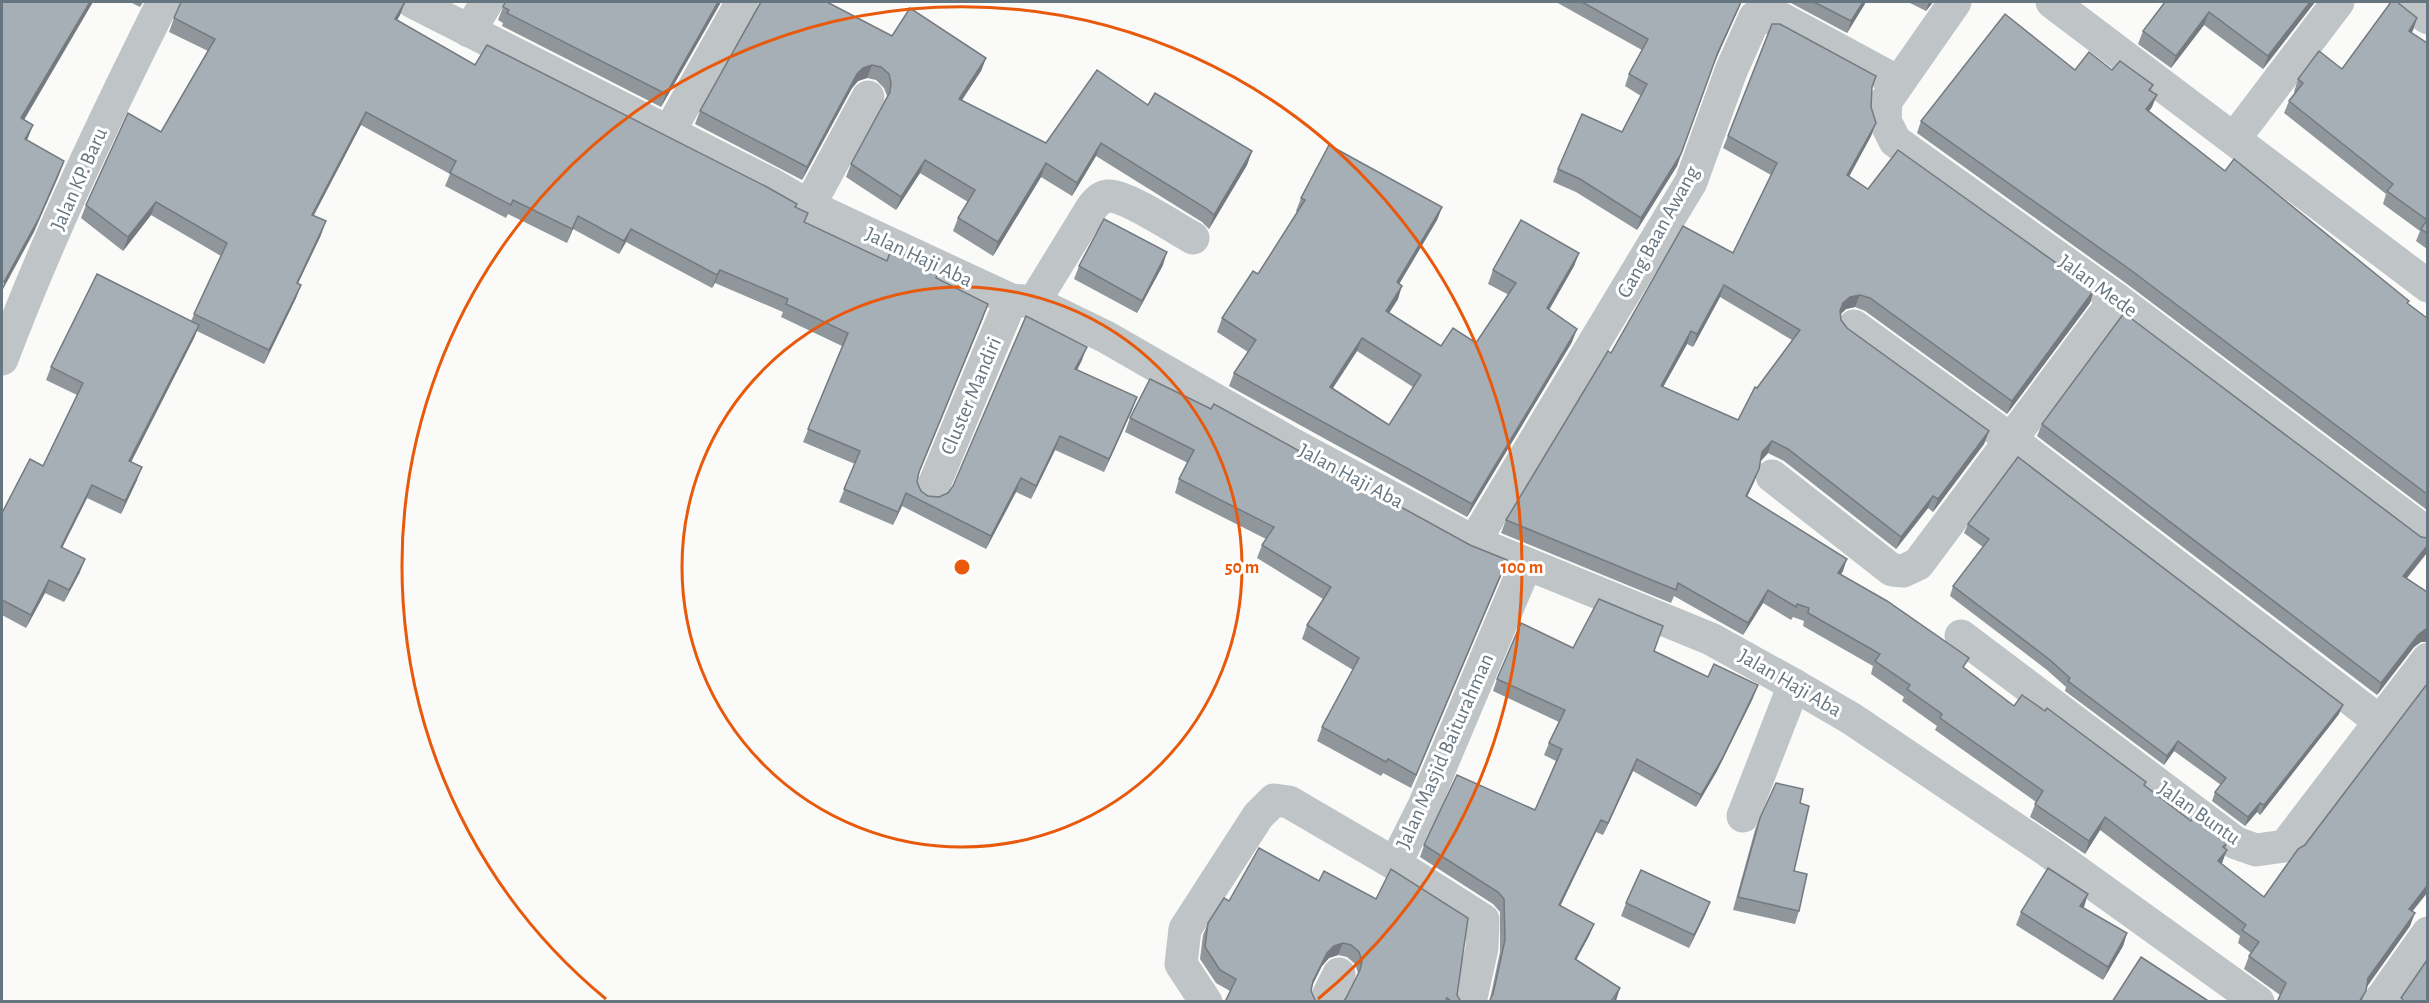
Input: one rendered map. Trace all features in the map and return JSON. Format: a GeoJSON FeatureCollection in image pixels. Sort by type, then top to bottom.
{"type":"FeatureCollection","features":[{"type":"Feature","properties":{"kind":"street","name":"Jalan KP. Baru"},"geometry":{"type":"LineString","coordinates":[[2,359],[38,269],[111,108],[164,2]]}},
{"type":"Feature","properties":{"kind":"street","name":"Jalan Haji Aba"},"geometry":{"type":"LineString","coordinates":[[413,2],[669,132],[809,207],[1106,337],[1292,444],[1474,542],[1711,639],[1852,719],[2048,851],[2258,1002]]}},
{"type":"Feature","properties":{"kind":"street"},"geometry":{"type":"LineString","coordinates":[[469,31],[486,2]]}},
{"type":"Feature","properties":{"kind":"street"},"geometry":{"type":"LineString","coordinates":[[669,132],[741,2]]}},
{"type":"Feature","properties":{"kind":"street","name":"Jalan Mede"},"geometry":{"type":"LineString","coordinates":[[1955,2],[1886,101],[1885,121],[1895,141],[2116,299],[2427,534]]}},
{"type":"Feature","properties":{"kind":"street"},"geometry":{"type":"LineString","coordinates":[[2234,139],[2338,2]]}},
{"type":"Feature","properties":{"kind":"street"},"geometry":{"type":"LineString","coordinates":[[2405,2],[2427,18]]}},
{"type":"Feature","properties":{"kind":"street"},"geometry":{"type":"LineString","coordinates":[[2063,4],[2234,139],[2427,286]]}},
{"type":"Feature","properties":{"kind":"street","name":"Gang Baan Awang"},"geometry":{"type":"LineString","coordinates":[[1474,542],[1691,182],[1731,71],[1757,9],[1780,18],[1898,82]]}},
{"type":"Feature","properties":{"kind":"street"},"geometry":{"type":"LineString","coordinates":[[809,207],[868,97]]}},
{"type":"Feature","properties":{"kind":"street","name":"Cluster Mandiri"},"geometry":{"type":"LineString","coordinates":[[931,492],[1023,301],[1098,200],[1108,195],[1124,200],[1193,238]]}},
{"type":"Feature","properties":{"kind":"street"},"geometry":{"type":"LineString","coordinates":[[1772,476],[1892,570],[1903,571],[1918,564],[2116,299]]}},
{"type":"Feature","properties":{"kind":"street"},"geometry":{"type":"LineString","coordinates":[[1854,326],[2010,439],[2378,720]]}},
{"type":"Feature","properties":{"kind":"street","name":"Jalan Masjid Baiturahman"},"geometry":{"type":"LineString","coordinates":[[1470,1002],[1482,948],[1483,920],[1395,864],[1424,806],[1526,564]]}},
{"type":"Feature","properties":{"kind":"street","name":"Jalan Buntu"},"geometry":{"type":"LineString","coordinates":[[1961,636],[2236,843],[2256,850],[2285,846],[2378,720],[2427,659]]}},
{"type":"Feature","properties":{"kind":"street"},"geometry":{"type":"LineString","coordinates":[[1743,816],[1794,685]]}},
{"type":"Feature","properties":{"kind":"street"},"geometry":{"type":"LineString","coordinates":[[1206,1002],[1181,964],[1185,929],[1258,816],[1274,800],[1289,802],[1395,864]]}},
{"type":"Feature","properties":{"kind":"street"},"geometry":{"type":"LineString","coordinates":[[2379,1002],[2427,933]]}},
{"type":"Feature","properties":{"kind":"building"},"geometry":{"type":"Polygon","coordinates":[[[2,2],[90,2],[21,118],[33,125],[25,139],[64,161],[39,218],[4,282],[2,281],[2,2]]]}},
{"type":"Feature","properties":{"kind":"building"},"geometry":{"type":"Polygon","coordinates":[[[181,2],[405,2],[395,19],[475,65],[487,45],[767,187],[797,204],[795,207],[808,213],[804,222],[887,261],[891,249],[939,271],[936,278],[988,304],[919,472],[917,482],[921,491],[928,496],[939,497],[948,493],[953,486],[1026,316],[1087,347],[1075,369],[1137,397],[1109,459],[1060,436],[1036,486],[1021,478],[991,536],[906,493],[898,512],[844,489],[860,451],[808,429],[848,333],[786,304],[788,299],[720,270],[717,275],[631,229],[624,241],[578,216],[572,229],[513,200],[511,205],[450,173],[456,161],[366,112],[312,215],[326,221],[297,283],[301,285],[269,350],[194,314],[227,243],[156,202],[128,237],[86,205],[128,113],[161,132],[215,39],[174,18],[181,2]]]}},
{"type":"Feature","properties":{"kind":"building"},"geometry":{"type":"Polygon","coordinates":[[[505,2],[718,2],[666,94],[507,13],[509,10],[503,7],[505,2]]]}},
{"type":"Feature","properties":{"kind":"building"},"geometry":{"type":"Polygon","coordinates":[[[761,2],[827,2],[892,36],[910,8],[986,58],[959,99],[1046,143],[1097,70],[1148,105],[1155,93],[1252,151],[1214,215],[1101,143],[1077,183],[1046,163],[998,242],[958,218],[975,190],[925,160],[901,197],[851,164],[890,92],[889,74],[881,67],[872,65],[863,68],[857,74],[807,167],[700,111],[761,2]]]}},
{"type":"Feature","properties":{"kind":"building"},"geometry":{"type":"Polygon","coordinates":[[[1582,2],[1741,2],[1718,52],[1681,154],[1641,218],[1580,179],[1558,169],[1582,114],[1622,132],[1647,84],[1629,74],[1648,39],[1582,2]]]}},
{"type":"Feature","properties":{"kind":"building"},"geometry":{"type":"Polygon","coordinates":[[[1814,2],[1863,2],[1851,21],[1814,2]]]}},
{"type":"Feature","properties":{"kind":"building"},"geometry":{"type":"Polygon","coordinates":[[[2165,2],[2310,2],[2268,56],[2209,12],[2176,56],[2143,31],[2165,2]]]}},
{"type":"Feature","properties":{"kind":"building"},"geometry":{"type":"Polygon","coordinates":[[[2391,2],[2397,2],[2417,18],[2409,31],[2427,43],[2427,220],[2387,191],[2393,184],[2289,101],[2303,83],[2298,79],[2319,51],[2342,69],[2391,2]]]}},
{"type":"Feature","properties":{"kind":"building"},"geometry":{"type":"Polygon","coordinates":[[[2005,14],[2075,70],[2089,52],[2112,70],[2120,61],[2153,85],[2149,90],[2157,95],[2146,109],[2225,171],[2234,159],[2427,318],[2427,494],[2132,271],[1921,121],[2005,14]]]}},
{"type":"Feature","properties":{"kind":"building"},"geometry":{"type":"Polygon","coordinates":[[[1772,24],[1780,24],[1876,76],[1872,87],[1871,107],[1876,123],[1847,175],[1868,189],[1898,150],[2094,290],[2012,401],[1870,298],[1860,295],[1850,297],[1843,303],[1840,311],[1841,320],[1847,328],[1989,431],[1938,499],[1933,496],[1901,537],[1788,449],[1772,441],[1762,452],[1759,469],[1746,496],[1847,559],[1838,573],[1887,601],[1969,658],[1963,667],[2014,706],[2022,695],[2045,711],[2047,708],[2146,782],[2144,785],[2191,821],[2193,818],[2227,843],[2223,847],[2227,850],[2218,861],[2264,897],[2298,849],[2305,845],[2427,684],[2427,886],[2409,909],[2415,913],[2368,978],[2366,991],[2359,1002],[2277,1002],[2286,983],[2249,956],[2259,942],[2242,930],[2246,925],[2105,817],[2089,841],[2035,804],[2043,791],[1940,718],[1942,714],[1907,689],[1910,685],[1875,661],[1880,654],[1808,613],[1809,608],[1797,604],[1796,607],[1768,590],[1748,623],[1678,583],[1676,590],[1506,520],[1608,351],[1611,353],[1683,226],[1733,253],[1777,163],[1728,136],[1772,24]],[[1724,285],[1697,334],[1691,331],[1661,386],[1738,420],[1755,387],[1757,388],[1800,330],[1724,285]]]}},
{"type":"Feature","properties":{"kind":"building"},"geometry":{"type":"Polygon","coordinates":[[[1329,145],[1442,207],[1397,282],[1402,286],[1386,311],[1441,346],[1453,328],[1476,343],[1516,283],[1493,270],[1521,220],[1579,253],[1547,308],[1577,329],[1472,504],[1234,373],[1256,340],[1222,318],[1253,271],[1258,274],[1305,200],[1301,198],[1329,145]],[[1362,338],[1330,387],[1389,425],[1421,375],[1362,338]]]}},
{"type":"Feature","properties":{"kind":"building"},"geometry":{"type":"Polygon","coordinates":[[[1104,219],[1167,252],[1142,301],[1079,266],[1104,219]]]}},
{"type":"Feature","properties":{"kind":"building"},"geometry":{"type":"Polygon","coordinates":[[[2427,220],[2427,233],[2421,229],[2427,220]]]}},
{"type":"Feature","properties":{"kind":"building"},"geometry":{"type":"Polygon","coordinates":[[[97,274],[199,325],[129,461],[142,467],[125,501],[92,485],[61,547],[85,559],[69,590],[49,580],[31,615],[2,600],[2,513],[30,459],[43,466],[83,383],[51,367],[97,274]]]}},
{"type":"Feature","properties":{"kind":"building"},"geometry":{"type":"Polygon","coordinates":[[[2124,313],[2421,537],[2427,538],[2427,546],[2403,576],[2427,592],[2427,629],[2418,635],[2381,683],[2042,424],[2124,313]]]}},
{"type":"Feature","properties":{"kind":"building"},"geometry":{"type":"Polygon","coordinates":[[[1150,379],[1211,409],[1214,404],[1470,545],[1507,560],[1416,775],[1388,759],[1386,762],[1322,727],[1359,658],[1307,625],[1331,587],[1262,545],[1274,527],[1179,479],[1194,450],[1130,418],[1150,379]]]}},
{"type":"Feature","properties":{"kind":"building"},"geometry":{"type":"Polygon","coordinates":[[[2018,457],[2343,705],[2264,805],[2260,803],[2248,817],[2215,792],[2226,778],[2178,741],[2167,756],[2068,681],[2070,678],[2050,660],[1953,586],[1989,539],[1968,524],[2018,457]]]}},
{"type":"Feature","properties":{"kind":"building"},"geometry":{"type":"Polygon","coordinates":[[[1599,599],[1663,626],[1654,651],[1708,677],[1714,664],[1758,685],[1722,759],[1701,795],[1637,759],[1608,823],[1601,820],[1559,905],[1594,924],[1575,959],[1620,988],[1612,1000],[1615,1002],[1489,1002],[1493,994],[1505,940],[1504,899],[1498,892],[1424,845],[1457,775],[1535,810],[1562,749],[1549,743],[1565,710],[1497,679],[1521,623],[1573,648],[1599,599]]]}},
{"type":"Feature","properties":{"kind":"building"},"geometry":{"type":"Polygon","coordinates":[[[1776,783],[1803,789],[1800,803],[1809,806],[1794,871],[1807,874],[1799,911],[1738,897],[1760,818],[1776,783]]]}},
{"type":"Feature","properties":{"kind":"building"},"geometry":{"type":"Polygon","coordinates":[[[1259,848],[1319,881],[1324,871],[1376,899],[1391,869],[1468,918],[1457,995],[1461,1002],[1452,1002],[1447,998],[1445,1002],[1343,1002],[1360,970],[1362,961],[1359,952],[1351,945],[1343,943],[1334,946],[1327,953],[1313,981],[1311,991],[1316,1002],[1225,1002],[1236,979],[1220,970],[1205,947],[1208,923],[1224,898],[1229,901],[1259,848]]]}},
{"type":"Feature","properties":{"kind":"building"},"geometry":{"type":"Polygon","coordinates":[[[2048,868],[2088,894],[2080,906],[2127,933],[2108,967],[2021,912],[2048,868]]]}},
{"type":"Feature","properties":{"kind":"building"},"geometry":{"type":"Polygon","coordinates":[[[1641,870],[1710,902],[1694,935],[1626,903],[1641,870]]]}},
{"type":"Feature","properties":{"kind":"building"},"geometry":{"type":"Polygon","coordinates":[[[2141,957],[2210,1002],[2112,1002],[2141,957]]]}},
{"type":"Feature","properties":{"kind":"building"},"geometry":{"type":"Polygon","coordinates":[[[2427,960],[2427,1002],[2405,1002],[2401,998],[2427,960]]]}}]}
